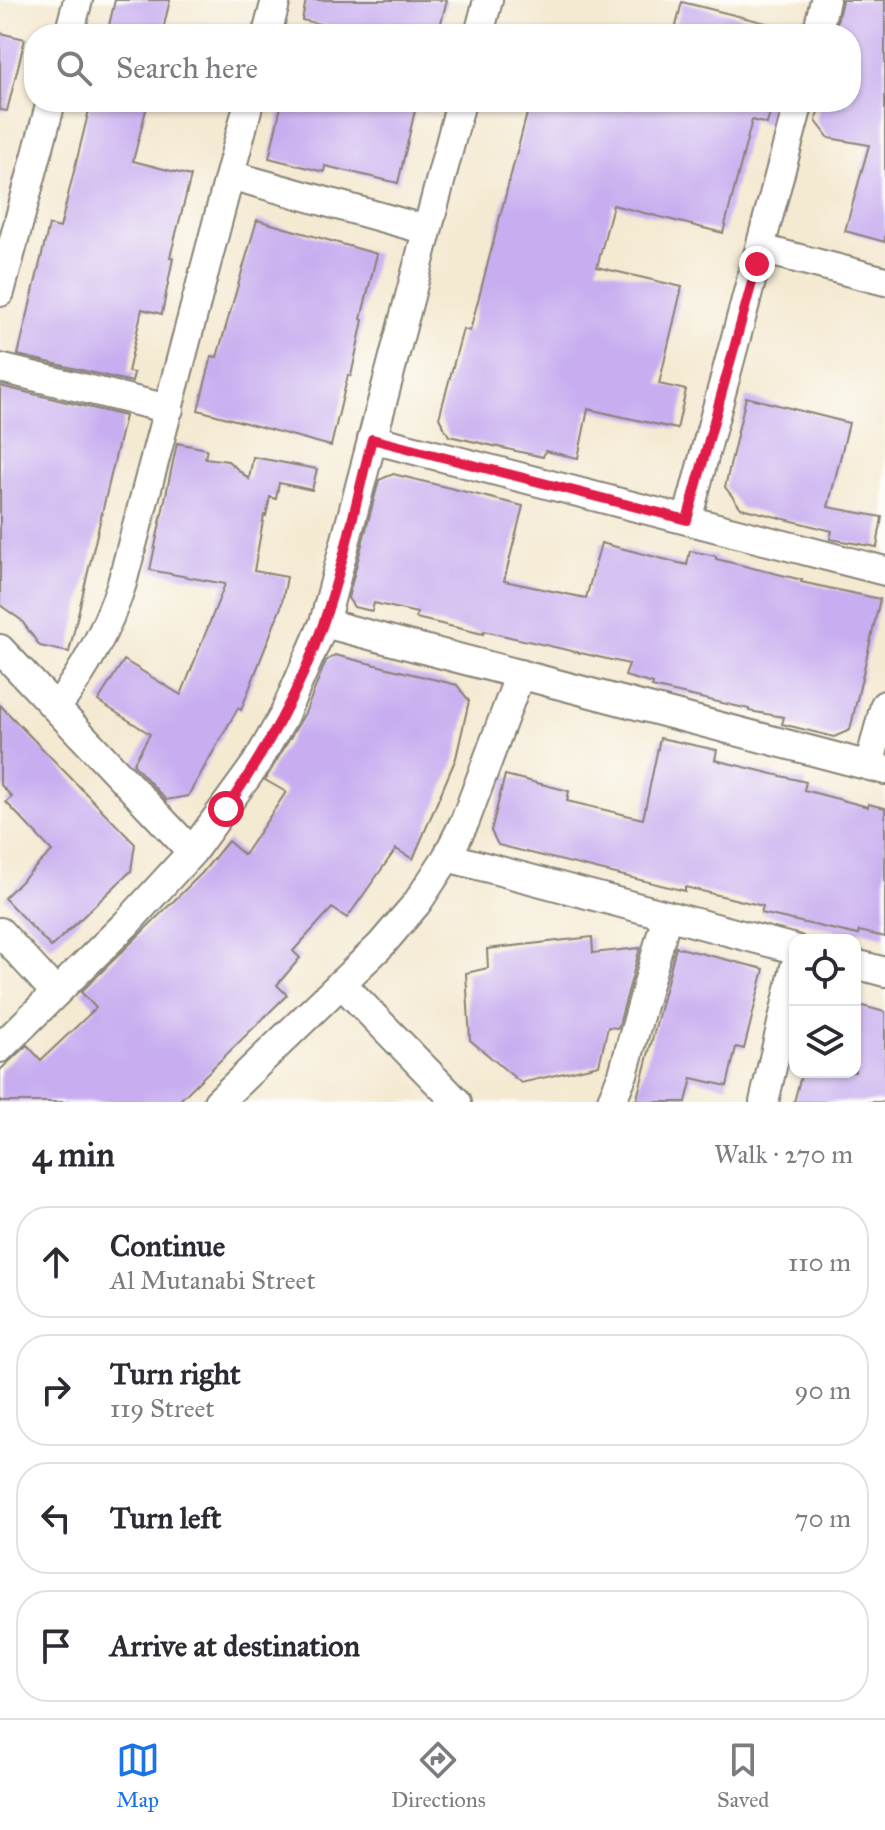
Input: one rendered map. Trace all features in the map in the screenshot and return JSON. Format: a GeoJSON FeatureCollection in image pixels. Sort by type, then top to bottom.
{"type":"FeatureCollection","features":[{"type":"Feature","properties":{"kind":"street"},"geometry":{"type":"LineString","coordinates":[[72,24],[78,0]]}},
{"type":"Feature","properties":{"kind":"street"},"geometry":{"type":"LineString","coordinates":[[270,24],[276,0]]}},
{"type":"Feature","properties":{"kind":"street"},"geometry":{"type":"LineString","coordinates":[[482,24],[488,0]]}},
{"type":"Feature","properties":{"kind":"street"},"geometry":{"type":"LineString","coordinates":[[819,24],[825,0]]}},
{"type":"Feature","properties":{"kind":"street"},"geometry":{"type":"LineString","coordinates":[[0,292],[48,112]]}},
{"type":"Feature","properties":{"kind":"street"},"geometry":{"type":"LineString","coordinates":[[56,708],[84,670],[111,616],[246,112]]}},
{"type":"Feature","properties":{"kind":"street"},"geometry":{"type":"LineString","coordinates":[[0,1048],[126,924],[192,852],[256,764],[283,717],[324,623],[458,112]]}},
{"type":"Feature","properties":{"kind":"street"},"geometry":{"type":"LineString","coordinates":[[687,520],[796,112]]}},
{"type":"Feature","properties":{"kind":"street"},"geometry":{"type":"LineString","coordinates":[[230,175],[427,230]]}},
{"type":"Feature","properties":{"kind":"street"},"geometry":{"type":"LineString","coordinates":[[761,249],[885,281]]}},
{"type":"Feature","properties":{"kind":"street"},"geometry":{"type":"LineString","coordinates":[[0,368],[169,409]]}},
{"type":"Feature","properties":{"kind":"street"},"geometry":{"type":"LineString","coordinates":[[372,439],[885,571]]}},
{"type":"Feature","properties":{"kind":"street"},"geometry":{"type":"LineString","coordinates":[[324,623],[877,768],[885,705]]}},
{"type":"Feature","properties":{"kind":"street"},"geometry":{"type":"LineString","coordinates":[[0,649],[192,852]]}},
{"type":"Feature","properties":{"kind":"street"},"geometry":{"type":"LineString","coordinates":[[218,1102],[390,935],[417,903],[447,857],[465,821],[520,674]]}},
{"type":"Feature","properties":{"kind":"street"},"geometry":{"type":"LineString","coordinates":[[447,857],[789,947]]}},
{"type":"Feature","properties":{"kind":"street"},"geometry":{"type":"LineString","coordinates":[[611,1102],[623,1074],[667,915]]}},
{"type":"Feature","properties":{"kind":"street"},"geometry":{"type":"LineString","coordinates":[[0,932],[56,993]]}},
{"type":"Feature","properties":{"kind":"street"},"geometry":{"type":"LineString","coordinates":[[861,966],[885,972]]}},
{"type":"Feature","properties":{"kind":"street"},"geometry":{"type":"LineString","coordinates":[[341,983],[457,1102]]}},
{"type":"Feature","properties":{"kind":"street"},"geometry":{"type":"LineString","coordinates":[[764,1102],[789,993]]}},
{"type":"Feature","properties":{"kind":"building"},"geometry":{"type":"Polygon","coordinates":[[[115,0],[170,0],[164,24],[109,24],[115,0]]]}},
{"type":"Feature","properties":{"kind":"building"},"geometry":{"type":"Polygon","coordinates":[[[306,0],[447,0],[441,24],[319,24],[302,20],[306,0]]]}},
{"type":"Feature","properties":{"kind":"building"},"geometry":{"type":"Polygon","coordinates":[[[842,0],[885,0],[885,242],[845,231],[869,145],[829,138],[816,121],[818,112],[861,112],[861,24],[837,24],[842,0]]]}},
{"type":"Feature","properties":{"kind":"building"},"geometry":{"type":"Polygon","coordinates":[[[682,2],[770,24],[676,24],[682,2]]]}},
{"type":"Feature","properties":{"kind":"building"},"geometry":{"type":"Polygon","coordinates":[[[0,33],[24,39],[24,43],[7,111],[0,110],[0,33]]]}},
{"type":"Feature","properties":{"kind":"building"},"geometry":{"type":"Polygon","coordinates":[[[89,112],[145,112],[133,161],[191,176],[170,257],[173,258],[162,314],[142,309],[128,372],[134,373],[132,382],[18,355],[49,225],[60,228],[89,112]]]}},
{"type":"Feature","properties":{"kind":"building"},"geometry":{"type":"Polygon","coordinates":[[[280,112],[415,112],[398,183],[325,166],[324,172],[269,158],[280,112]]]}},
{"type":"Feature","properties":{"kind":"building"},"geometry":{"type":"Polygon","coordinates":[[[527,112],[770,112],[767,124],[752,120],[723,233],[613,205],[597,267],[682,287],[659,384],[686,390],[677,429],[588,409],[578,458],[545,451],[543,457],[449,436],[439,418],[463,329],[470,331],[527,112]]]}},
{"type":"Feature","properties":{"kind":"building"},"geometry":{"type":"Polygon","coordinates":[[[257,220],[377,254],[351,376],[348,375],[331,446],[198,410],[212,356],[217,357],[257,220]]]}},
{"type":"Feature","properties":{"kind":"building"},"geometry":{"type":"Polygon","coordinates":[[[0,386],[125,416],[69,652],[40,646],[21,620],[0,605],[0,386]]]}},
{"type":"Feature","properties":{"kind":"building"},"geometry":{"type":"Polygon","coordinates":[[[746,397],[849,423],[828,507],[882,517],[877,547],[830,539],[832,531],[741,508],[725,487],[746,397]]]}},
{"type":"Feature","properties":{"kind":"building"},"geometry":{"type":"Polygon","coordinates":[[[177,443],[207,449],[205,458],[228,461],[249,479],[253,457],[317,469],[312,490],[279,483],[276,499],[270,497],[254,571],[287,577],[281,607],[241,710],[238,708],[188,796],[166,800],[133,764],[150,734],[98,701],[124,660],[181,695],[225,584],[150,570],[177,443]]]}},
{"type":"Feature","properties":{"kind":"building"},"geometry":{"type":"Polygon","coordinates":[[[393,474],[523,506],[504,581],[586,598],[601,543],[687,565],[690,551],[716,556],[716,559],[801,582],[880,599],[850,730],[834,737],[782,724],[784,717],[652,687],[653,684],[625,676],[629,664],[416,618],[417,613],[374,603],[372,611],[354,607],[348,598],[379,480],[393,474]]]}},
{"type":"Feature","properties":{"kind":"building"},"geometry":{"type":"Polygon","coordinates":[[[335,655],[457,685],[469,701],[456,758],[413,859],[396,849],[347,918],[332,908],[293,951],[300,958],[277,985],[287,995],[178,1102],[0,1102],[0,1070],[27,1045],[41,1060],[96,1008],[81,992],[202,873],[228,841],[244,855],[286,792],[265,780],[305,713],[326,661],[335,655]]]}},
{"type":"Feature","properties":{"kind":"building"},"geometry":{"type":"Polygon","coordinates":[[[0,705],[135,844],[131,871],[51,947],[4,898],[52,851],[6,802],[12,797],[0,784],[0,705]]]}},
{"type":"Feature","properties":{"kind":"building"},"geometry":{"type":"Polygon","coordinates":[[[660,738],[717,750],[715,760],[806,782],[804,790],[868,807],[868,804],[885,808],[885,937],[859,931],[854,934],[761,913],[763,906],[685,887],[685,891],[498,845],[491,831],[505,775],[569,791],[567,801],[643,819],[660,738]]]}},
{"type":"Feature","properties":{"kind":"building"},"geometry":{"type":"Polygon","coordinates":[[[592,937],[593,953],[640,948],[618,1028],[608,1027],[599,1065],[521,1083],[470,1040],[466,973],[488,968],[487,949],[592,937]]]}},
{"type":"Feature","properties":{"kind":"building"},"geometry":{"type":"Polygon","coordinates":[[[676,947],[764,969],[744,1049],[736,1047],[727,1086],[692,1078],[686,1102],[636,1102],[676,947]]]}},
{"type":"Feature","properties":{"kind":"building"},"geometry":{"type":"Polygon","coordinates":[[[861,1006],[885,1012],[885,1102],[794,1102],[800,1078],[861,1078],[861,1006]]]}},
{"type":"Feature","properties":{"kind":"route"},"geometry":{"type":"LineString","coordinates":[[226,809],[283,717],[324,623],[372,439],[687,520],[757,264]]}}]}
